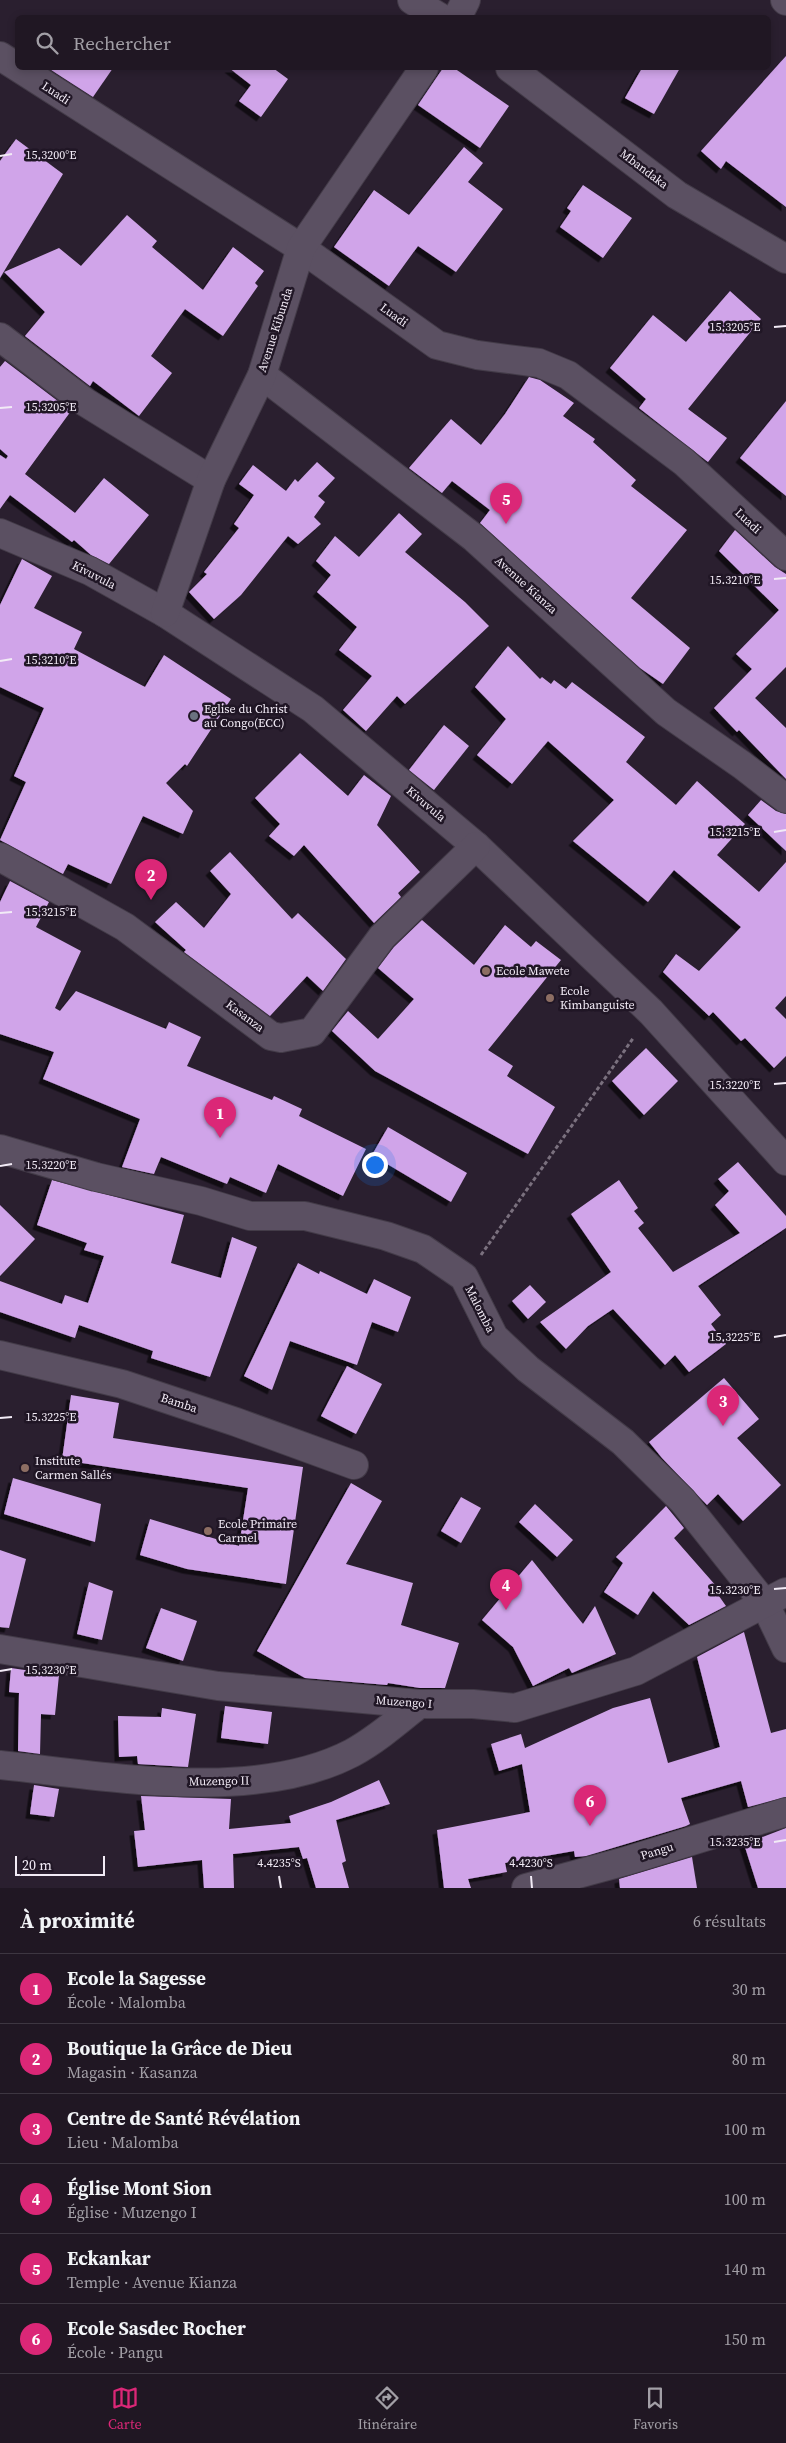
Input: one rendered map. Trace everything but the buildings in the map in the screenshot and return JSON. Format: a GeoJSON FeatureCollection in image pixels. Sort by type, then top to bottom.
{"type":"FeatureCollection","features":[{"type":"Feature","properties":{"kind":"street"},"geometry":{"type":"LineString","coordinates":[[412,0],[436,15]]}},
{"type":"Feature","properties":{"kind":"street"},"geometry":{"type":"LineString","coordinates":[[458,15],[466,0]]}},
{"type":"Feature","properties":{"kind":"street","name":"Luadi"},"geometry":{"type":"LineString","coordinates":[[0,56],[15,66]]}},
{"type":"Feature","properties":{"kind":"street","name":"Luadi"},"geometry":{"type":"LineString","coordinates":[[22,70],[301,248],[437,345],[477,356],[539,363],[568,375],[684,462],[786,556]]}},
{"type":"Feature","properties":{"kind":"street","name":"Avenue Kibunda"},"geometry":{"type":"LineString","coordinates":[[165,614],[211,480],[262,375],[301,248],[423,70]]}},
{"type":"Feature","properties":{"kind":"street","name":"Mbandaka"},"geometry":{"type":"LineString","coordinates":[[513,70],[677,195],[786,259]]}},
{"type":"Feature","properties":{"kind":"street"},"geometry":{"type":"LineString","coordinates":[[0,337],[85,402],[211,480]]}},
{"type":"Feature","properties":{"kind":"street","name":"Avenue Kianza"},"geometry":{"type":"LineString","coordinates":[[262,375],[473,537],[666,712],[742,765],[786,799]]}},
{"type":"Feature","properties":{"kind":"street","name":"Kivuvula"},"geometry":{"type":"LineString","coordinates":[[0,533],[90,571],[165,614],[313,710],[476,846],[651,1012],[786,1161]]}},
{"type":"Feature","properties":{"kind":"street","name":"Kasanza"},"geometry":{"type":"LineString","coordinates":[[0,857],[125,927],[271,1036],[282,1038],[312,1032],[382,937],[476,846]]}},
{"type":"Feature","properties":{"kind":"street","name":"Malomba"},"geometry":{"type":"LineString","coordinates":[[0,1149],[96,1177],[200,1201],[250,1216],[305,1216],[386,1236],[424,1249],[464,1277],[494,1337],[528,1369],[623,1442],[683,1501],[776,1598],[786,1648]]}},
{"type":"Feature","properties":{"kind":"street","name":"Bamba"},"geometry":{"type":"LineString","coordinates":[[0,1355],[122,1384],[236,1422],[354,1465]]}},
{"type":"Feature","properties":{"kind":"street","name":"Muzengo I"},"geometry":{"type":"LineString","coordinates":[[0,1649],[218,1686],[419,1704],[473,1704],[516,1708],[636,1671],[776,1598]]}},
{"type":"Feature","properties":{"kind":"street","name":"Muzengo II"},"geometry":{"type":"LineString","coordinates":[[0,1765],[203,1784],[258,1780],[310,1770],[352,1753],[419,1704]]}},
{"type":"Feature","properties":{"kind":"street","name":"Pangu"},"geometry":{"type":"LineString","coordinates":[[526,1888],[626,1861],[786,1812]]}},
{"type":"Feature","properties":{"kind":"path"},"geometry":{"type":"LineString","coordinates":[[464,1277],[495,1237],[651,1012]]}},
{"type":"Feature","properties":{"kind":"place","name":"Eckankar"},"geometry":{"type":"Point","coordinates":[506,524]}},
{"type":"Feature","properties":{"kind":"place","name":"Eglise du Christ au Congo(ECC)"},"geometry":{"type":"Point","coordinates":[194,716]}},
{"type":"Feature","properties":{"kind":"place","name":"Boutique la Grâce de Dieu"},"geometry":{"type":"Point","coordinates":[151,900]}},
{"type":"Feature","properties":{"kind":"place","name":"Ecole Mawete"},"geometry":{"type":"Point","coordinates":[486,971]}},
{"type":"Feature","properties":{"kind":"place","name":"Ecole Kimbanguiste"},"geometry":{"type":"Point","coordinates":[550,998]}},
{"type":"Feature","properties":{"kind":"place","name":"Ecole la Sagesse"},"geometry":{"type":"Point","coordinates":[220,1138]}},
{"type":"Feature","properties":{"kind":"place","name":"Centre de Santé Révélation"},"geometry":{"type":"Point","coordinates":[723,1426]}},
{"type":"Feature","properties":{"kind":"place","name":"Institute Carmen Sallés"},"geometry":{"type":"Point","coordinates":[25,1468]}},
{"type":"Feature","properties":{"kind":"place","name":"Ecole Primaire Carmel"},"geometry":{"type":"Point","coordinates":[208,1531]}},
{"type":"Feature","properties":{"kind":"place","name":"Église Mont Sion"},"geometry":{"type":"Point","coordinates":[506,1610]}},
{"type":"Feature","properties":{"kind":"place","name":"Ecole Sasdec Rocher"},"geometry":{"type":"Point","coordinates":[590,1826]}}]}
